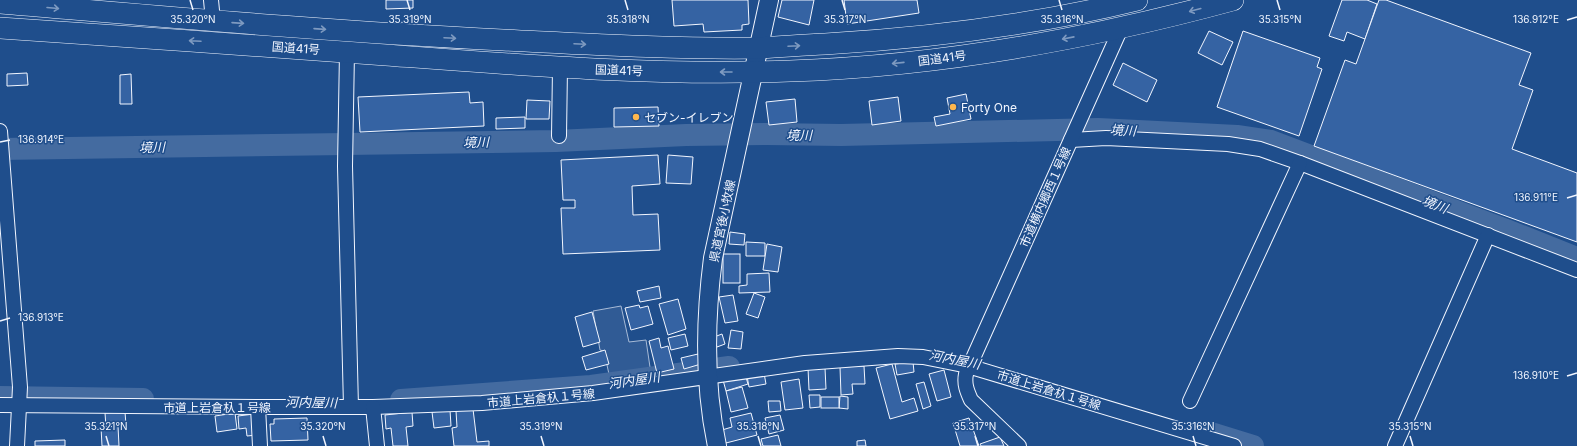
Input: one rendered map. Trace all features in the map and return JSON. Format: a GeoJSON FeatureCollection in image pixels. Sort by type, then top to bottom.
{"type":"FeatureCollection","features":[{"type":"Feature","properties":{"kind":"highway","name":"国道41号"},"geometry":{"type":"LineString","coordinates":[[0,3],[101,6],[214,21],[487,39],[622,46],[759,48],[874,41],[949,33],[1038,20],[1136,0]]}},
{"type":"Feature","properties":{"kind":"highway","name":"国道41号"},"geometry":{"type":"LineString","coordinates":[[0,28],[560,68],[754,72],[839,68],[934,59],[1026,46],[1121,28],[1233,0]]}},
{"type":"Feature","properties":{"kind":"main road","name":"県道宮後小牧線"},"geometry":{"type":"LineString","coordinates":[[716,446],[708,376],[708,310],[713,258],[769,0]]}},
{"type":"Feature","properties":{"kind":"street"},"geometry":{"type":"LineString","coordinates":[[211,0],[214,21]]}},
{"type":"Feature","properties":{"kind":"street","name":"市道横内郷西１号線"},"geometry":{"type":"LineString","coordinates":[[1019,446],[971,400],[965,381],[968,366],[1121,28]]}},
{"type":"Feature","properties":{"kind":"street"},"geometry":{"type":"LineString","coordinates":[[347,52],[345,166],[351,407]]}},
{"type":"Feature","properties":{"kind":"street"},"geometry":{"type":"LineString","coordinates":[[559,136],[560,68]]}},
{"type":"Feature","properties":{"kind":"street"},"geometry":{"type":"LineString","coordinates":[[1071,140],[1106,138],[1228,144],[1260,149],[1488,234],[1577,270]]}},
{"type":"Feature","properties":{"kind":"street"},"geometry":{"type":"LineString","coordinates":[[1,141],[20,386],[18,446]]}},
{"type":"Feature","properties":{"kind":"street"},"geometry":{"type":"LineString","coordinates":[[1190,401],[1300,163]]}},
{"type":"Feature","properties":{"kind":"street"},"geometry":{"type":"LineString","coordinates":[[1395,446],[1488,234]]}},
{"type":"Feature","properties":{"kind":"street","name":"市道上岩倉杁１号線"},"geometry":{"type":"LineString","coordinates":[[0,405],[373,407],[482,403],[593,393],[805,363],[898,356],[923,357],[968,366],[1234,446]]}},
{"type":"Feature","properties":{"kind":"street"},"geometry":{"type":"LineString","coordinates":[[258,407],[260,446]]}},
{"type":"Feature","properties":{"kind":"street"},"geometry":{"type":"LineString","coordinates":[[373,407],[377,446]]}},
{"type":"Feature","properties":{"kind":"shaded area"},"geometry":{"type":"Polygon","coordinates":[[[621,306],[629,342],[646,340],[651,374],[610,379],[604,351],[600,350],[593,311],[621,306]]]}},
{"type":"Feature","properties":{"kind":"building"},"geometry":{"type":"Polygon","coordinates":[[[386,0],[413,0],[413,8],[386,9],[386,0]]]}},
{"type":"Feature","properties":{"kind":"building"},"geometry":{"type":"Polygon","coordinates":[[[672,0],[748,0],[749,24],[742,25],[742,30],[704,32],[703,24],[674,26],[672,0]]]}},
{"type":"Feature","properties":{"kind":"building"},"geometry":{"type":"Polygon","coordinates":[[[782,0],[814,0],[809,25],[778,17],[782,0]]]}},
{"type":"Feature","properties":{"kind":"building"},"geometry":{"type":"Polygon","coordinates":[[[844,0],[917,0],[919,13],[847,24],[844,0]]]}},
{"type":"Feature","properties":{"kind":"building"},"geometry":{"type":"Polygon","coordinates":[[[1342,0],[1367,0],[1377,4],[1365,39],[1347,32],[1344,41],[1329,36],[1342,0]]]}},
{"type":"Feature","properties":{"kind":"building"},"geometry":{"type":"Polygon","coordinates":[[[1379,0],[1386,0],[1531,53],[1519,85],[1533,90],[1512,149],[1577,173],[1577,242],[1314,146],[1345,60],[1356,64],[1379,0]]]}},
{"type":"Feature","properties":{"kind":"building"},"geometry":{"type":"Polygon","coordinates":[[[1209,31],[1233,42],[1222,65],[1198,53],[1209,31]]]}},
{"type":"Feature","properties":{"kind":"building"},"geometry":{"type":"Polygon","coordinates":[[[1243,31],[1320,58],[1317,67],[1322,69],[1299,136],[1217,107],[1243,31]]]}},
{"type":"Feature","properties":{"kind":"building"},"geometry":{"type":"Polygon","coordinates":[[[1123,63],[1157,80],[1147,102],[1113,85],[1123,63]]]}},
{"type":"Feature","properties":{"kind":"building"},"geometry":{"type":"Polygon","coordinates":[[[27,73],[28,85],[7,86],[7,74],[27,73]]]}},
{"type":"Feature","properties":{"kind":"building"},"geometry":{"type":"Polygon","coordinates":[[[131,74],[132,104],[120,104],[120,75],[131,74]]]}},
{"type":"Feature","properties":{"kind":"building"},"geometry":{"type":"Polygon","coordinates":[[[469,92],[470,103],[483,102],[484,126],[360,132],[358,97],[469,92]]]}},
{"type":"Feature","properties":{"kind":"building"},"geometry":{"type":"Polygon","coordinates":[[[966,94],[971,119],[936,126],[934,117],[950,114],[947,98],[966,94]]]}},
{"type":"Feature","properties":{"kind":"building"},"geometry":{"type":"Polygon","coordinates":[[[898,97],[901,121],[872,125],[869,101],[898,97]]]}},
{"type":"Feature","properties":{"kind":"building"},"geometry":{"type":"Polygon","coordinates":[[[795,99],[797,122],[769,125],[766,102],[795,99]]]}},
{"type":"Feature","properties":{"kind":"building"},"geometry":{"type":"Polygon","coordinates":[[[527,100],[550,101],[549,119],[526,119],[527,100]]]}},
{"type":"Feature","properties":{"kind":"building","name":"セブン-イレブン"},"geometry":{"type":"Polygon","coordinates":[[[658,107],[659,126],[614,127],[614,108],[658,107]]]}},
{"type":"Feature","properties":{"kind":"building"},"geometry":{"type":"Polygon","coordinates":[[[525,117],[525,128],[496,129],[496,118],[525,117]]]}},
{"type":"Feature","properties":{"kind":"building"},"geometry":{"type":"Polygon","coordinates":[[[658,155],[660,184],[632,186],[633,215],[658,214],[660,250],[563,254],[561,208],[575,208],[575,200],[563,200],[561,160],[658,155]]]}},
{"type":"Feature","properties":{"kind":"building"},"geometry":{"type":"Polygon","coordinates":[[[668,155],[693,157],[691,184],[666,183],[668,155]]]}},
{"type":"Feature","properties":{"kind":"building"},"geometry":{"type":"Polygon","coordinates":[[[730,232],[745,234],[744,245],[729,244],[730,232]]]}},
{"type":"Feature","properties":{"kind":"building"},"geometry":{"type":"Polygon","coordinates":[[[746,242],[765,243],[765,256],[746,256],[746,242]]]}},
{"type":"Feature","properties":{"kind":"building"},"geometry":{"type":"Polygon","coordinates":[[[767,244],[782,247],[778,272],[763,270],[767,244]]]}},
{"type":"Feature","properties":{"kind":"building"},"geometry":{"type":"Polygon","coordinates":[[[723,254],[740,254],[740,283],[723,283],[723,254]]]}},
{"type":"Feature","properties":{"kind":"building"},"geometry":{"type":"Polygon","coordinates":[[[769,273],[770,292],[739,293],[739,286],[747,285],[747,274],[769,273]]]}},
{"type":"Feature","properties":{"kind":"building"},"geometry":{"type":"Polygon","coordinates":[[[659,286],[661,298],[640,302],[637,291],[659,286]]]}},
{"type":"Feature","properties":{"kind":"building"},"geometry":{"type":"Polygon","coordinates":[[[754,293],[765,297],[758,318],[746,314],[754,293]]]}},
{"type":"Feature","properties":{"kind":"building"},"geometry":{"type":"Polygon","coordinates":[[[733,295],[738,321],[725,323],[719,297],[733,295]]]}},
{"type":"Feature","properties":{"kind":"building"},"geometry":{"type":"Polygon","coordinates":[[[678,299],[686,329],[668,335],[659,304],[678,299]]]}},
{"type":"Feature","properties":{"kind":"building"},"geometry":{"type":"Polygon","coordinates":[[[639,305],[640,308],[648,306],[653,324],[631,330],[625,308],[639,305]]]}},
{"type":"Feature","properties":{"kind":"building"},"geometry":{"type":"Polygon","coordinates":[[[592,312],[600,342],[583,347],[575,317],[592,312]]]}},
{"type":"Feature","properties":{"kind":"building"},"geometry":{"type":"Polygon","coordinates":[[[731,330],[743,332],[741,349],[728,348],[731,330]]]}},
{"type":"Feature","properties":{"kind":"building"},"geometry":{"type":"Polygon","coordinates":[[[685,334],[688,346],[671,350],[668,338],[685,334]]]}},
{"type":"Feature","properties":{"kind":"building"},"geometry":{"type":"Polygon","coordinates":[[[722,334],[725,344],[717,347],[714,337],[722,334]]]}},
{"type":"Feature","properties":{"kind":"building"},"geometry":{"type":"Polygon","coordinates":[[[659,338],[661,348],[668,346],[674,369],[657,373],[649,341],[659,338]]]}},
{"type":"Feature","properties":{"kind":"building"},"geometry":{"type":"Polygon","coordinates":[[[605,350],[609,364],[586,370],[582,357],[605,350]]]}},
{"type":"Feature","properties":{"kind":"building"},"geometry":{"type":"Polygon","coordinates":[[[698,354],[701,364],[684,369],[681,358],[698,354]]]}},
{"type":"Feature","properties":{"kind":"building"},"geometry":{"type":"Polygon","coordinates":[[[913,362],[914,372],[897,375],[895,364],[913,362]]]}},
{"type":"Feature","properties":{"kind":"building"},"geometry":{"type":"Polygon","coordinates":[[[892,364],[902,402],[914,398],[918,411],[890,419],[876,368],[892,364]]]}},
{"type":"Feature","properties":{"kind":"building"},"geometry":{"type":"Polygon","coordinates":[[[864,366],[865,384],[852,384],[853,394],[841,395],[840,367],[864,366]]]}},
{"type":"Feature","properties":{"kind":"building"},"geometry":{"type":"Polygon","coordinates":[[[808,368],[825,368],[826,389],[809,390],[808,368]]]}},
{"type":"Feature","properties":{"kind":"building"},"geometry":{"type":"Polygon","coordinates":[[[944,370],[951,397],[937,401],[929,374],[944,370]]]}},
{"type":"Feature","properties":{"kind":"building"},"geometry":{"type":"Polygon","coordinates":[[[764,373],[766,384],[749,387],[747,376],[764,373]]]}},
{"type":"Feature","properties":{"kind":"building"},"geometry":{"type":"Polygon","coordinates":[[[745,374],[748,384],[726,391],[723,380],[745,374]]]}},
{"type":"Feature","properties":{"kind":"building"},"geometry":{"type":"Polygon","coordinates":[[[799,379],[803,408],[785,410],[781,382],[799,379]]]}},
{"type":"Feature","properties":{"kind":"building"},"geometry":{"type":"Polygon","coordinates":[[[924,382],[931,406],[923,409],[916,384],[924,382]]]}},
{"type":"Feature","properties":{"kind":"building"},"geometry":{"type":"Polygon","coordinates":[[[742,387],[748,408],[731,412],[726,391],[742,387]]]}},
{"type":"Feature","properties":{"kind":"building"},"geometry":{"type":"Polygon","coordinates":[[[809,395],[820,395],[820,407],[810,408],[809,395]]]}},
{"type":"Feature","properties":{"kind":"building"},"geometry":{"type":"Polygon","coordinates":[[[840,396],[848,397],[848,409],[839,408],[840,396]]]}},
{"type":"Feature","properties":{"kind":"building"},"geometry":{"type":"Polygon","coordinates":[[[821,397],[839,397],[839,408],[821,408],[821,397]]]}},
{"type":"Feature","properties":{"kind":"building"},"geometry":{"type":"Polygon","coordinates":[[[768,401],[780,401],[781,411],[769,412],[768,401]]]}},
{"type":"Feature","properties":{"kind":"building"},"geometry":{"type":"Polygon","coordinates":[[[473,409],[477,442],[489,441],[489,446],[454,446],[452,428],[457,427],[456,411],[473,409]]]}},
{"type":"Feature","properties":{"kind":"building"},"geometry":{"type":"Polygon","coordinates":[[[450,410],[451,426],[434,428],[432,412],[450,410]]]}},
{"type":"Feature","properties":{"kind":"building"},"geometry":{"type":"Polygon","coordinates":[[[125,412],[126,425],[106,427],[105,413],[125,412]]]}},
{"type":"Feature","properties":{"kind":"building"},"geometry":{"type":"Polygon","coordinates":[[[412,412],[413,426],[406,427],[408,446],[393,446],[391,428],[386,429],[385,415],[412,412]]]}},
{"type":"Feature","properties":{"kind":"building"},"geometry":{"type":"Polygon","coordinates":[[[235,413],[237,429],[217,432],[215,416],[235,413]]]}},
{"type":"Feature","properties":{"kind":"building"},"geometry":{"type":"Polygon","coordinates":[[[751,413],[757,435],[726,443],[722,430],[732,427],[730,418],[751,413]]]}},
{"type":"Feature","properties":{"kind":"building"},"geometry":{"type":"Polygon","coordinates":[[[254,414],[257,435],[247,436],[246,428],[239,429],[238,416],[254,414]]]}},
{"type":"Feature","properties":{"kind":"building"},"geometry":{"type":"Polygon","coordinates":[[[780,415],[784,430],[769,434],[765,418],[780,415]]]}},
{"type":"Feature","properties":{"kind":"building"},"geometry":{"type":"Polygon","coordinates":[[[307,418],[308,440],[271,441],[270,424],[274,424],[274,419],[307,418]]]}},
{"type":"Feature","properties":{"kind":"building"},"geometry":{"type":"Polygon","coordinates":[[[969,418],[979,446],[960,446],[953,423],[969,418]]]}},
{"type":"Feature","properties":{"kind":"building"},"geometry":{"type":"Polygon","coordinates":[[[118,426],[119,446],[102,446],[101,427],[118,426]]]}},
{"type":"Feature","properties":{"kind":"building"},"geometry":{"type":"Polygon","coordinates":[[[778,435],[781,446],[763,446],[761,439],[778,435]]]}},
{"type":"Feature","properties":{"kind":"building"},"geometry":{"type":"Polygon","coordinates":[[[1000,437],[1004,446],[981,446],[980,444],[1000,437]]]}},
{"type":"Feature","properties":{"kind":"building"},"geometry":{"type":"Polygon","coordinates":[[[65,440],[65,446],[35,446],[35,441],[65,440]]]}},
{"type":"Feature","properties":{"kind":"building"},"geometry":{"type":"Polygon","coordinates":[[[865,440],[866,446],[857,446],[857,441],[865,440]]]}},
{"type":"Feature","properties":{"kind":"waterway","name":"境川"},"geometry":{"type":"LineString","coordinates":[[0,149],[556,141],[686,135],[841,135],[1098,129],[1237,136],[1271,141],[1577,258]]}},
{"type":"Feature","properties":{"kind":"waterway","name":"河内屋川"},"geometry":{"type":"LineString","coordinates":[[401,400],[591,386],[729,367]]}},
{"type":"Feature","properties":{"kind":"waterway","name":"河内屋川"},"geometry":{"type":"LineString","coordinates":[[0,397],[143,399]]}},
{"type":"Feature","properties":{"kind":"waterway","name":"河内屋川"},"geometry":{"type":"LineString","coordinates":[[1211,433],[1253,446]]}},
{"type":"Feature","properties":{"kind":"place","name":"Forty One"},"geometry":{"type":"Point","coordinates":[953,107]}},
{"type":"Feature","properties":{"kind":"place","name":"セブン-イレブン"},"geometry":{"type":"Point","coordinates":[636,117]}}]}
